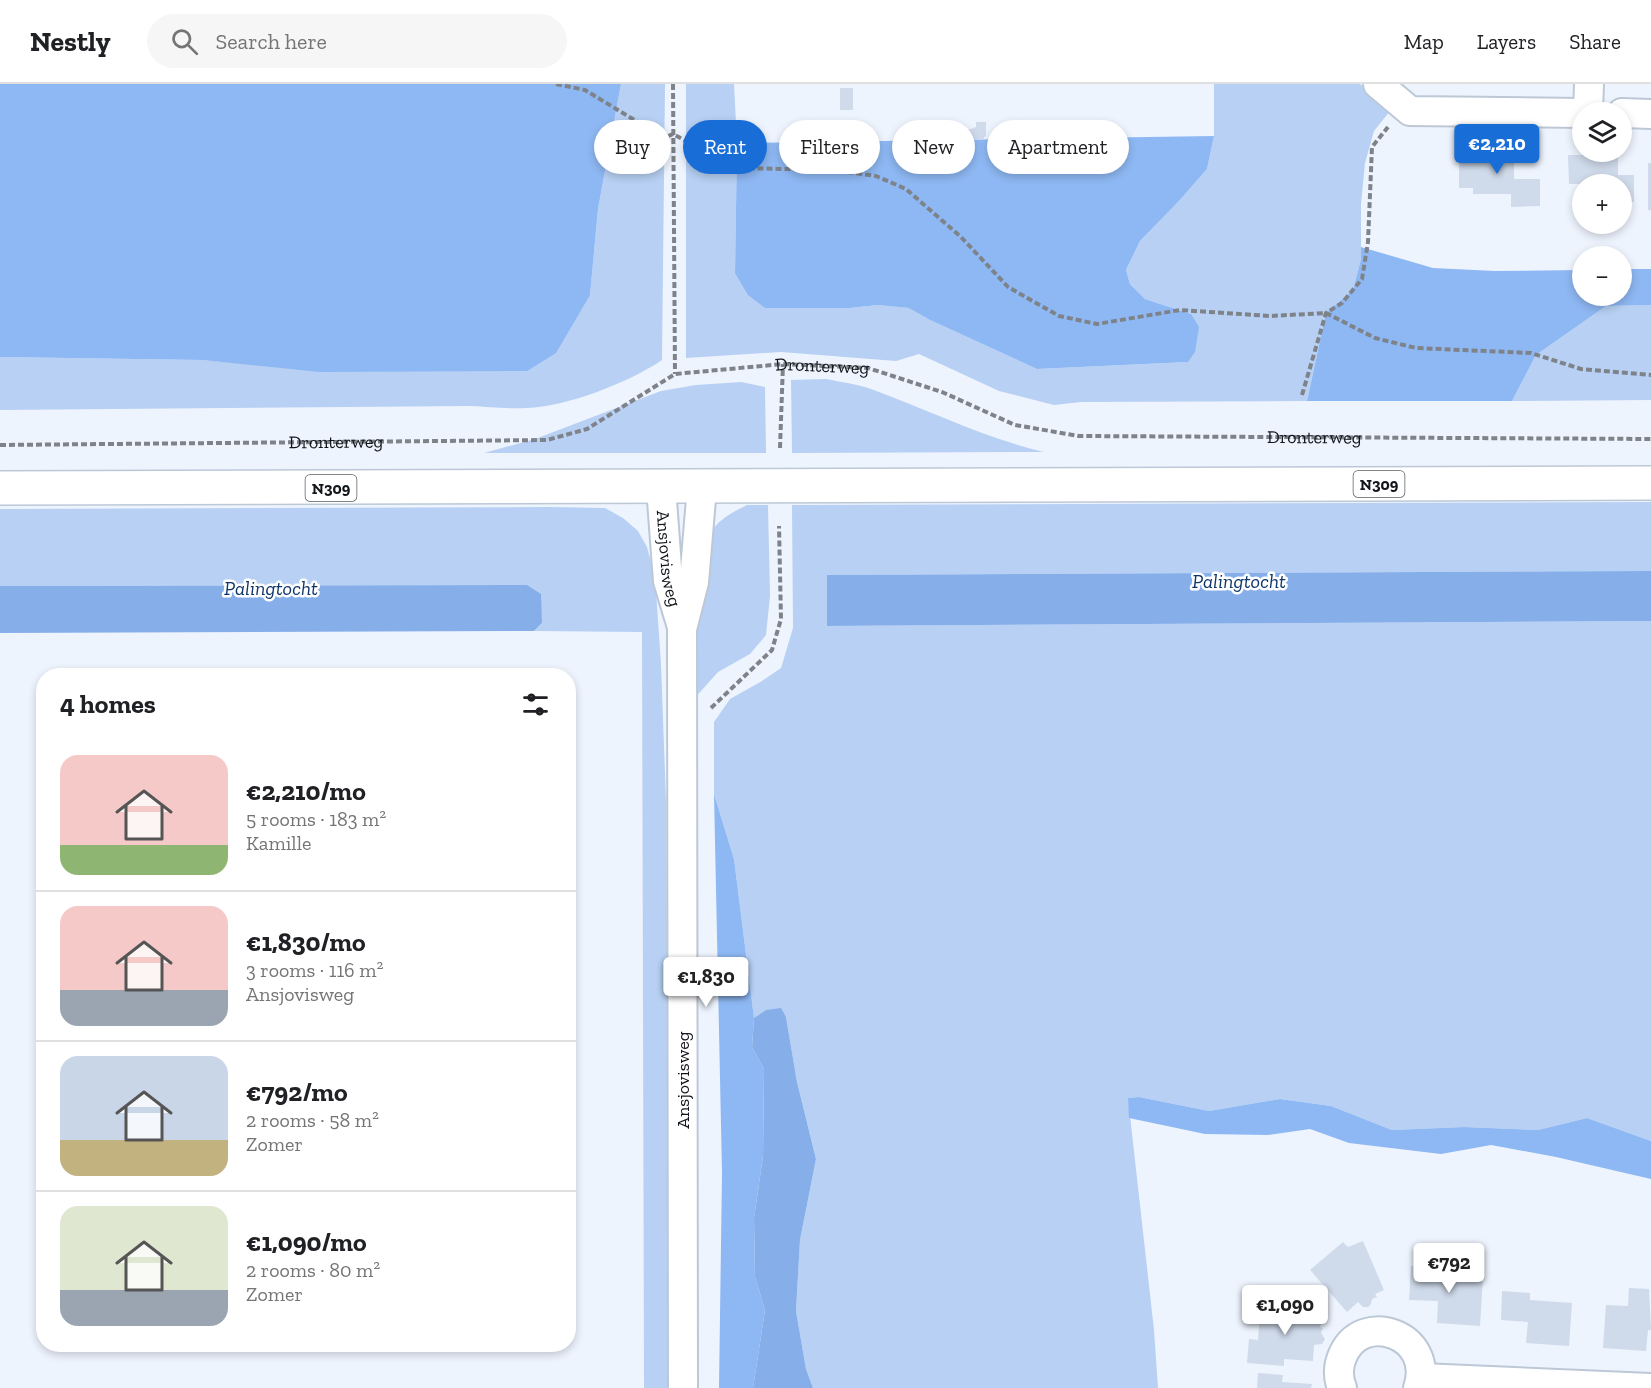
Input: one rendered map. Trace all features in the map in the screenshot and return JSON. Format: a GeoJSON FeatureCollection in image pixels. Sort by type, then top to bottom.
{"type":"FeatureCollection","features":[{"type":"Feature","properties":{"kind":"main road","name":"N309"},"geometry":{"type":"LineString","coordinates":[[0,488],[1651,483]]}},
{"type":"Feature","properties":{"kind":"street"},"geometry":{"type":"LineString","coordinates":[[1378,84],[1410,111],[1572,113]]}},
{"type":"Feature","properties":{"kind":"street"},"geometry":{"type":"LineString","coordinates":[[1588,84],[1588,102]]}},
{"type":"Feature","properties":{"kind":"street"},"geometry":{"type":"LineString","coordinates":[[1632,113],[1651,114]]}},
{"type":"Feature","properties":{"kind":"street","name":"Ansjovisweg"},"geometry":{"type":"LineString","coordinates":[[661,487],[668,581],[682,628]]}},
{"type":"Feature","properties":{"kind":"street","name":"Ansjovisweg"},"geometry":{"type":"LineString","coordinates":[[684,1388],[682,628],[694,582],[702,487]]}},
{"type":"Feature","properties":{"kind":"street"},"geometry":{"type":"LineString","coordinates":[[1342,1388],[1339,1365],[1347,1346],[1367,1332],[1386,1331],[1400,1336],[1414,1349],[1420,1362],[1419,1383],[1651,1388]]}},
{"type":"Feature","properties":{"kind":"path"},"geometry":{"type":"LineString","coordinates":[[556,84],[585,90],[664,138],[673,134]]}},
{"type":"Feature","properties":{"kind":"path"},"geometry":{"type":"LineString","coordinates":[[673,84],[675,374]]}},
{"type":"Feature","properties":{"kind":"path"},"geometry":{"type":"LineString","coordinates":[[673,134],[736,168],[834,170],[876,176],[906,189],[962,237],[1008,287],[1059,316],[1097,324],[1180,310],[1270,316],[1326,313],[1342,303],[1362,279],[1368,242],[1372,147],[1383,131],[1410,111]]}},
{"type":"Feature","properties":{"kind":"path"},"geometry":{"type":"LineString","coordinates":[[1326,313],[1374,338],[1416,348],[1531,353],[1581,369],[1651,375]]}},
{"type":"Feature","properties":{"kind":"path"},"geometry":{"type":"LineString","coordinates":[[1302,395],[1326,313]]}},
{"type":"Feature","properties":{"kind":"path"},"geometry":{"type":"LineString","coordinates":[[780,448],[783,364]]}},
{"type":"Feature","properties":{"kind":"path","name":"Dronterweg"},"geometry":{"type":"LineString","coordinates":[[0,445],[547,440],[587,429],[675,374],[783,364],[868,368],[942,392],[1015,425],[1079,436],[1651,439]]}},
{"type":"Feature","properties":{"kind":"path"},"geometry":{"type":"LineString","coordinates":[[779,526],[781,619]]}},
{"type":"Feature","properties":{"kind":"shaded area"},"geometry":{"type":"Polygon","coordinates":[[[0,84],[621,84],[614,120],[594,120],[594,174],[604,174],[598,209],[590,295],[556,353],[527,371],[320,372],[202,360],[0,357],[0,84]]]}},
{"type":"Feature","properties":{"kind":"shaded area"},"geometry":{"type":"Polygon","coordinates":[[[621,84],[665,84],[665,120],[614,120],[621,84]]]}},
{"type":"Feature","properties":{"kind":"shaded area"},"geometry":{"type":"Polygon","coordinates":[[[686,84],[734,84],[736,120],[686,120],[686,84]]]}},
{"type":"Feature","properties":{"kind":"shaded area"},"geometry":{"type":"Polygon","coordinates":[[[1214,84],[1360,84],[1390,111],[1374,131],[1365,163],[1361,204],[1361,259],[1353,290],[1326,313],[1307,401],[1081,402],[1054,405],[999,391],[919,354],[896,361],[781,352],[686,358],[686,174],[737,174],[735,273],[765,308],[850,308],[878,305],[910,308],[930,320],[1037,369],[1188,362],[1191,314],[1145,299],[1130,284],[1126,270],[1140,241],[1207,169],[1214,136],[1214,84]]]}},
{"type":"Feature","properties":{"kind":"shaded area"},"geometry":{"type":"Polygon","coordinates":[[[1214,136],[1207,169],[1140,241],[1126,270],[1130,284],[1145,299],[1191,314],[1199,327],[1195,352],[1188,362],[1037,369],[909,308],[878,305],[850,308],[765,308],[748,295],[735,273],[737,174],[767,174],[767,143],[779,142],[779,174],[880,174],[880,141],[892,141],[892,174],[975,174],[975,140],[987,139],[987,174],[1129,174],[1129,137],[1214,136]]]}},
{"type":"Feature","properties":{"kind":"shaded area"},"geometry":{"type":"Polygon","coordinates":[[[604,174],[664,174],[662,360],[633,377],[597,392],[543,407],[527,408],[470,406],[0,410],[0,357],[202,360],[281,367],[590,295],[598,209],[604,174]]]}},
{"type":"Feature","properties":{"kind":"shaded area"},"geometry":{"type":"Polygon","coordinates":[[[1361,247],[1433,268],[1495,271],[1572,270],[1572,306],[1606,306],[1536,355],[1512,401],[1307,401],[1326,313],[1353,290],[1361,259],[1361,247]]]}},
{"type":"Feature","properties":{"kind":"shaded area"},"geometry":{"type":"Polygon","coordinates":[[[1632,269],[1651,269],[1651,305],[1632,305],[1632,269]]]}},
{"type":"Feature","properties":{"kind":"shaded area"},"geometry":{"type":"Polygon","coordinates":[[[1651,305],[1651,400],[1512,401],[1536,355],[1606,306],[1651,305]]]}},
{"type":"Feature","properties":{"kind":"shaded area"},"geometry":{"type":"Polygon","coordinates":[[[826,379],[871,389],[978,431],[1044,452],[792,453],[791,380],[826,379]]]}},
{"type":"Feature","properties":{"kind":"shaded area"},"geometry":{"type":"Polygon","coordinates":[[[741,382],[765,387],[766,453],[484,453],[535,439],[661,391],[696,385],[741,382]]]}},
{"type":"Feature","properties":{"kind":"shaded area"},"geometry":{"type":"Polygon","coordinates":[[[1651,502],[1651,571],[828,575],[828,626],[1651,621],[1651,1141],[1587,1118],[1538,1130],[1464,1127],[1392,1130],[1331,1106],[1280,1099],[1209,1111],[1139,1097],[1128,1098],[1154,1330],[1158,1388],[813,1388],[806,1369],[796,1311],[800,1240],[816,1159],[797,1082],[786,1017],[766,1010],[754,1018],[734,859],[714,794],[714,722],[730,699],[781,668],[793,628],[792,505],[1651,502]]]}},
{"type":"Feature","properties":{"kind":"shaded area"},"geometry":{"type":"Polygon","coordinates":[[[747,505],[768,505],[770,596],[766,635],[750,654],[718,672],[693,700],[698,610],[708,541],[713,529],[720,521],[747,505]]]}},
{"type":"Feature","properties":{"kind":"shaded area"},"geometry":{"type":"Polygon","coordinates":[[[605,508],[623,518],[638,531],[647,547],[655,576],[666,801],[670,1388],[644,1388],[642,632],[534,631],[542,623],[527,585],[0,586],[0,509],[605,508]]]}},
{"type":"Feature","properties":{"kind":"shaded area"},"geometry":{"type":"Polygon","coordinates":[[[714,794],[734,859],[754,1018],[752,1047],[764,1069],[763,1156],[754,1218],[755,1277],[765,1310],[753,1388],[719,1388],[722,1173],[714,794]]]}},
{"type":"Feature","properties":{"kind":"shaded area"},"geometry":{"type":"Polygon","coordinates":[[[1139,1097],[1209,1111],[1280,1099],[1331,1106],[1392,1130],[1464,1127],[1538,1130],[1587,1118],[1651,1141],[1651,1179],[1491,1145],[1441,1154],[1349,1143],[1310,1129],[1268,1135],[1205,1134],[1129,1118],[1128,1098],[1139,1097]]]}},
{"type":"Feature","properties":{"kind":"water","name":"Palingtocht"},"geometry":{"type":"Polygon","coordinates":[[[1651,571],[1651,621],[827,626],[827,575],[1651,571]]]}},
{"type":"Feature","properties":{"kind":"water","name":"Palingtocht"},"geometry":{"type":"Polygon","coordinates":[[[527,585],[541,594],[542,623],[534,631],[0,633],[0,586],[527,585]]]}},
{"type":"Feature","properties":{"kind":"water"},"geometry":{"type":"Polygon","coordinates":[[[781,1008],[786,1017],[797,1082],[816,1159],[800,1240],[796,1311],[806,1369],[813,1388],[753,1388],[765,1310],[755,1277],[754,1218],[763,1156],[764,1069],[752,1047],[754,1018],[766,1010],[781,1008]]]}},
{"type":"Feature","properties":{"kind":"building"},"geometry":{"type":"Polygon","coordinates":[[[840,88],[853,88],[853,110],[840,110],[840,88]]]}},
{"type":"Feature","properties":{"kind":"building"},"geometry":{"type":"Polygon","coordinates":[[[976,122],[986,122],[986,135],[983,139],[975,139],[976,122]]]}},
{"type":"Feature","properties":{"kind":"building"},"geometry":{"type":"Polygon","coordinates":[[[1514,146],[1514,179],[1540,179],[1540,206],[1511,207],[1511,194],[1473,194],[1473,188],[1459,188],[1459,151],[1473,151],[1473,147],[1514,146]]]}},
{"type":"Feature","properties":{"kind":"building"},"geometry":{"type":"Polygon","coordinates":[[[1568,155],[1572,155],[1572,162],[1618,162],[1618,174],[1572,174],[1572,184],[1569,184],[1568,155]]]}},
{"type":"Feature","properties":{"kind":"building"},"geometry":{"type":"Polygon","coordinates":[[[1648,163],[1651,163],[1651,210],[1648,210],[1648,163]]]}},
{"type":"Feature","properties":{"kind":"building"},"geometry":{"type":"Polygon","coordinates":[[[1632,175],[1634,175],[1634,202],[1632,202],[1632,175]]]}},
{"type":"Feature","properties":{"kind":"building"},"geometry":{"type":"Polygon","coordinates":[[[1363,1241],[1384,1290],[1375,1294],[1377,1297],[1372,1299],[1368,1307],[1363,1307],[1358,1302],[1347,1312],[1310,1270],[1343,1242],[1348,1247],[1363,1241]]]}},
{"type":"Feature","properties":{"kind":"building"},"geometry":{"type":"Polygon","coordinates":[[[1411,1266],[1454,1269],[1453,1281],[1461,1282],[1463,1273],[1466,1271],[1470,1269],[1478,1271],[1483,1278],[1480,1326],[1437,1323],[1438,1301],[1409,1300],[1411,1266]]]}},
{"type":"Feature","properties":{"kind":"building"},"geometry":{"type":"Polygon","coordinates":[[[1629,1288],[1649,1289],[1651,1330],[1648,1330],[1646,1351],[1603,1348],[1606,1305],[1628,1306],[1629,1288]]]}},
{"type":"Feature","properties":{"kind":"building"},"geometry":{"type":"Polygon","coordinates":[[[1502,1291],[1530,1293],[1530,1300],[1572,1303],[1569,1346],[1526,1343],[1528,1322],[1501,1320],[1502,1291]]]}},
{"type":"Feature","properties":{"kind":"building"},"geometry":{"type":"Polygon","coordinates":[[[1274,1299],[1323,1318],[1320,1327],[1323,1328],[1321,1333],[1325,1339],[1322,1344],[1314,1345],[1313,1361],[1284,1359],[1284,1366],[1247,1363],[1249,1339],[1258,1340],[1260,1313],[1268,1314],[1274,1299]]]}},
{"type":"Feature","properties":{"kind":"building"},"geometry":{"type":"Polygon","coordinates":[[[1258,1373],[1283,1375],[1282,1382],[1312,1384],[1311,1388],[1257,1388],[1258,1373]]]}}]}
